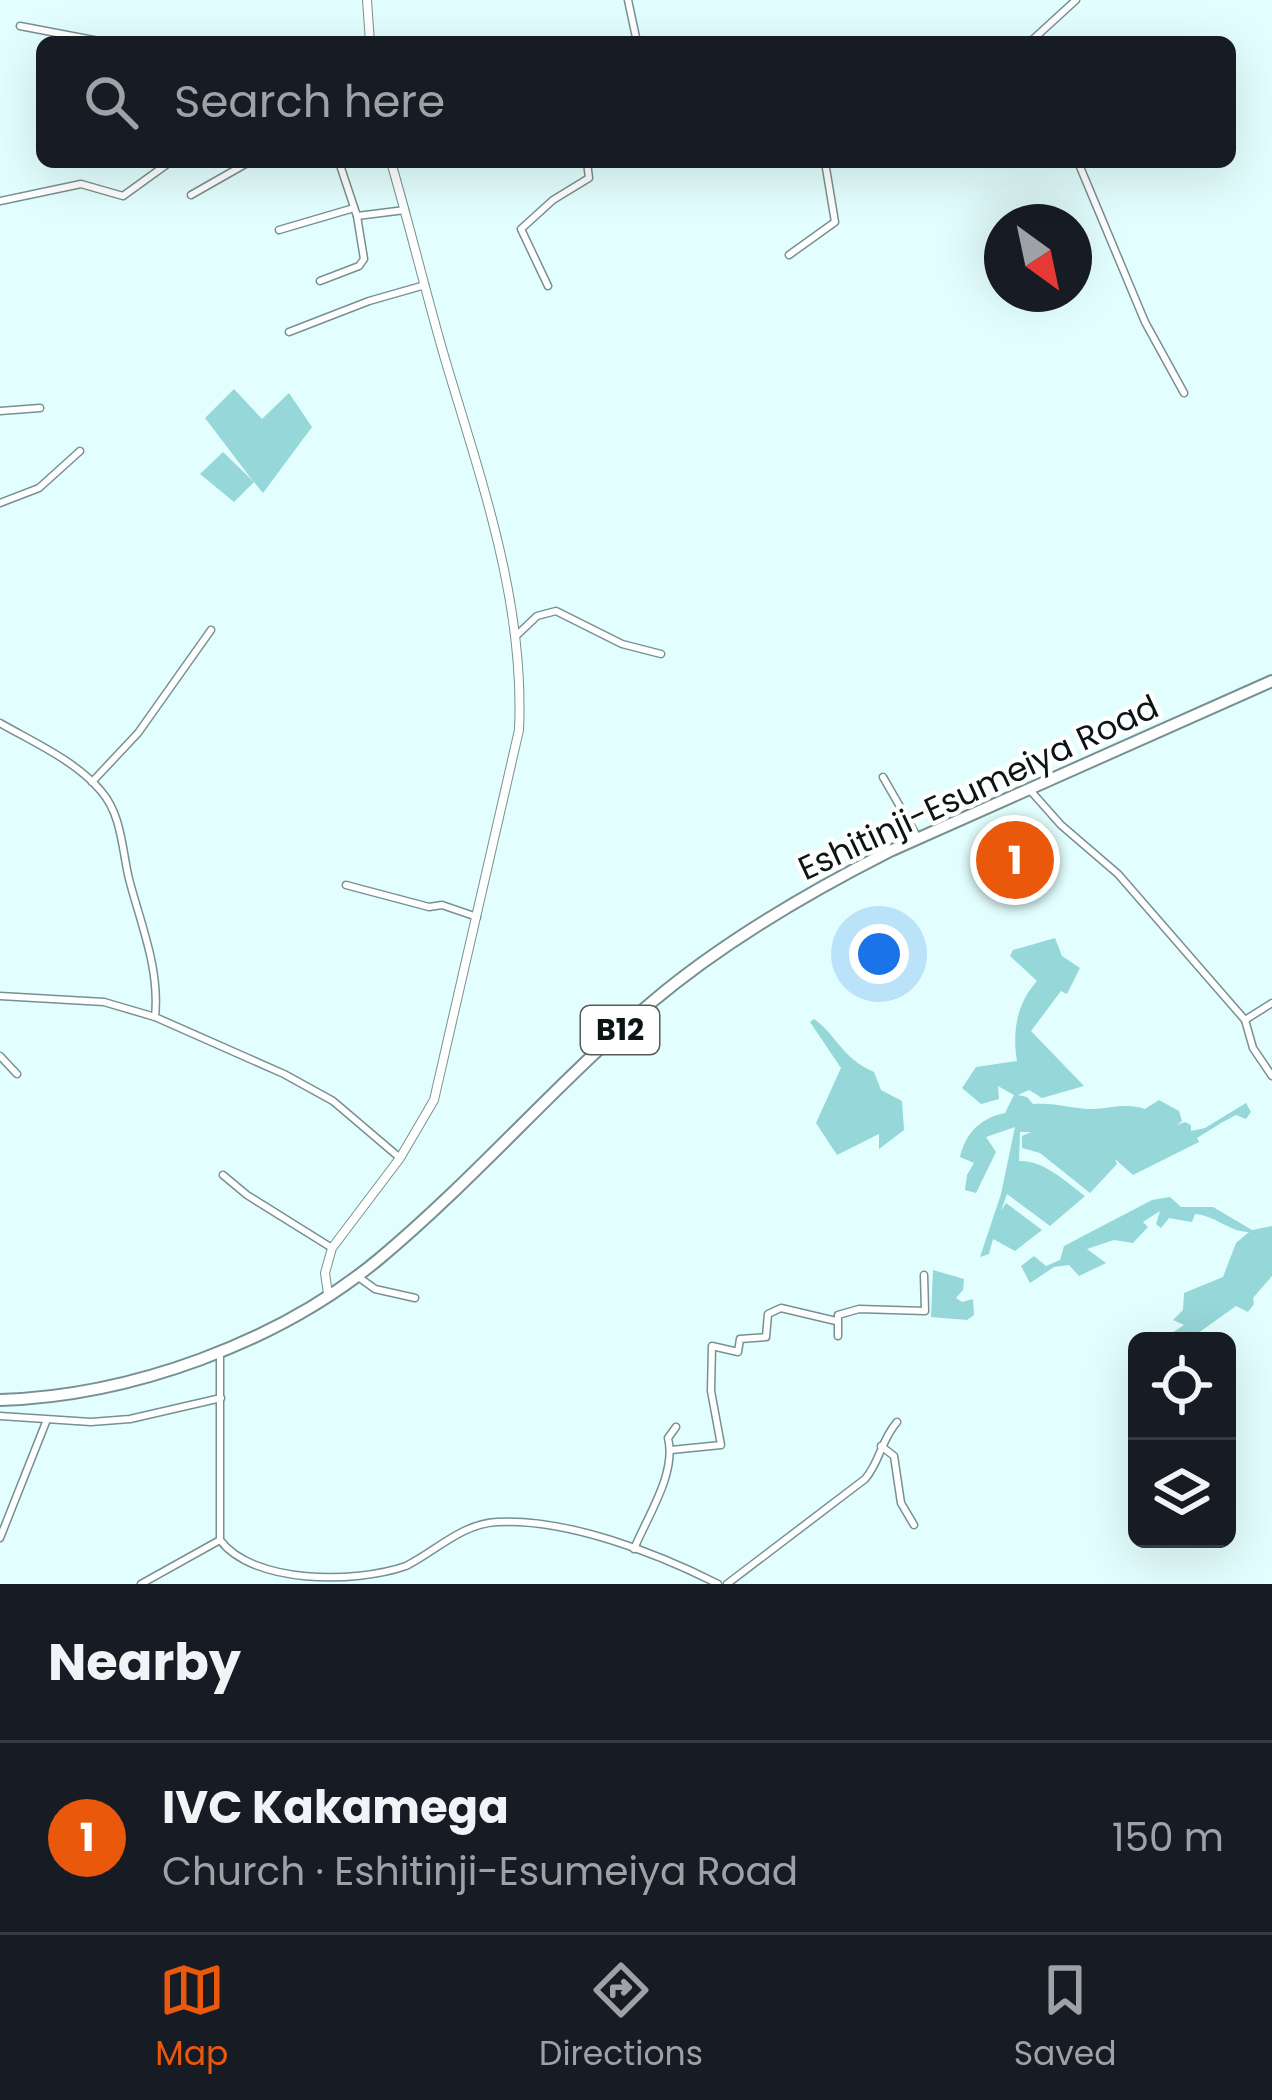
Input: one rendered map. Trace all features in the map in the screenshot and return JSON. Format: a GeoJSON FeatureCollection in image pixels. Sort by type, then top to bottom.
{"type":"FeatureCollection","features":[{"type":"Feature","properties":{"kind":"highway","name":"Eshitinji-Esumeiya Road"},"geometry":{"type":"LineString","coordinates":[[0,1400],[102,1389],[220,1352],[328,1294],[357,1276],[429,1214],[616,1034],[686,974],[840,876],[1272,681]]}},
{"type":"Feature","properties":{"kind":"street"},"geometry":{"type":"LineString","coordinates":[[368,0],[370,36]]}},
{"type":"Feature","properties":{"kind":"street"},"geometry":{"type":"LineString","coordinates":[[628,0],[636,36]]}},
{"type":"Feature","properties":{"kind":"street"},"geometry":{"type":"LineString","coordinates":[[1037,36],[1076,0]]}},
{"type":"Feature","properties":{"kind":"street"},"geometry":{"type":"LineString","coordinates":[[20,26],[72,36]]}},
{"type":"Feature","properties":{"kind":"street"},"geometry":{"type":"LineString","coordinates":[[0,201],[81,184],[123,196],[162,168]]}},
{"type":"Feature","properties":{"kind":"street"},"geometry":{"type":"LineString","coordinates":[[191,195],[238,168]]}},
{"type":"Feature","properties":{"kind":"street"},"geometry":{"type":"LineString","coordinates":[[320,281],[362,262],[355,212],[341,168]]}},
{"type":"Feature","properties":{"kind":"street"},"geometry":{"type":"LineString","coordinates":[[328,1294],[325,1273],[332,1248],[400,1158],[434,1100],[519,730],[516,636],[488,503],[393,168]]}},
{"type":"Feature","properties":{"kind":"street"},"geometry":{"type":"LineString","coordinates":[[548,286],[520,229],[553,200],[589,178],[588,168]]}},
{"type":"Feature","properties":{"kind":"street"},"geometry":{"type":"LineString","coordinates":[[790,255],[835,222],[826,168]]}},
{"type":"Feature","properties":{"kind":"street"},"geometry":{"type":"LineString","coordinates":[[1082,168],[1145,322],[1184,393]]}},
{"type":"Feature","properties":{"kind":"street"},"geometry":{"type":"LineString","coordinates":[[279,230],[355,212],[405,210]]}},
{"type":"Feature","properties":{"kind":"street"},"geometry":{"type":"LineString","coordinates":[[289,332],[424,285]]}},
{"type":"Feature","properties":{"kind":"street"},"geometry":{"type":"LineString","coordinates":[[0,411],[40,409]]}},
{"type":"Feature","properties":{"kind":"street"},"geometry":{"type":"LineString","coordinates":[[0,503],[46,483],[80,452]]}},
{"type":"Feature","properties":{"kind":"street"},"geometry":{"type":"LineString","coordinates":[[516,636],[537,616],[556,611],[622,644],[662,654]]}},
{"type":"Feature","properties":{"kind":"street"},"geometry":{"type":"LineString","coordinates":[[92,782],[137,733],[211,630]]}},
{"type":"Feature","properties":{"kind":"street"},"geometry":{"type":"LineString","coordinates":[[0,723],[58,757],[92,782],[110,803],[158,992],[155,1016]]}},
{"type":"Feature","properties":{"kind":"street"},"geometry":{"type":"LineString","coordinates":[[883,777],[918,838]]}},
{"type":"Feature","properties":{"kind":"street"},"geometry":{"type":"LineString","coordinates":[[1029,789],[1061,825],[1118,874],[1245,1020],[1253,1048],[1272,1076]]}},
{"type":"Feature","properties":{"kind":"street"},"geometry":{"type":"LineString","coordinates":[[346,885],[429,907],[442,904],[477,917]]}},
{"type":"Feature","properties":{"kind":"street"},"geometry":{"type":"LineString","coordinates":[[0,996],[104,1002],[155,1016],[333,1101],[400,1158]]}},
{"type":"Feature","properties":{"kind":"street"},"geometry":{"type":"LineString","coordinates":[[1245,1020],[1272,1003]]}},
{"type":"Feature","properties":{"kind":"street"},"geometry":{"type":"LineString","coordinates":[[0,1056],[17,1074]]}},
{"type":"Feature","properties":{"kind":"street"},"geometry":{"type":"LineString","coordinates":[[223,1175],[332,1248]]}},
{"type":"Feature","properties":{"kind":"street"},"geometry":{"type":"LineString","coordinates":[[838,1336],[838,1316],[859,1309],[926,1311],[924,1275]]}},
{"type":"Feature","properties":{"kind":"street"},"geometry":{"type":"LineString","coordinates":[[357,1276],[375,1289],[415,1298]]}},
{"type":"Feature","properties":{"kind":"street"},"geometry":{"type":"LineString","coordinates":[[671,1450],[721,1445],[711,1391],[712,1346],[738,1352],[740,1339],[766,1337],[768,1314],[781,1308],[836,1321]]}},
{"type":"Feature","properties":{"kind":"street"},"geometry":{"type":"LineString","coordinates":[[220,1352],[220,1540],[234,1561],[251,1571],[311,1583],[387,1575],[471,1527],[501,1521],[545,1526],[634,1549],[723,1584],[865,1480],[897,1422]]}},
{"type":"Feature","properties":{"kind":"street"},"geometry":{"type":"LineString","coordinates":[[0,1416],[46,1422],[130,1419],[221,1398]]}},
{"type":"Feature","properties":{"kind":"street"},"geometry":{"type":"LineString","coordinates":[[0,1538],[46,1422]]}},
{"type":"Feature","properties":{"kind":"street"},"geometry":{"type":"LineString","coordinates":[[634,1549],[665,1477],[671,1450],[668,1438],[676,1427]]}},
{"type":"Feature","properties":{"kind":"street"},"geometry":{"type":"LineString","coordinates":[[881,1446],[894,1456],[901,1503],[914,1525]]}},
{"type":"Feature","properties":{"kind":"street"},"geometry":{"type":"LineString","coordinates":[[141,1584],[220,1540]]}},
{"type":"Feature","properties":{"kind":"shaded area"},"geometry":{"type":"Polygon","coordinates":[[[234,389],[262,419],[289,393],[312,427],[263,493],[254,482],[234,502],[200,474],[223,452],[253,481],[205,418],[234,389]]]}},
{"type":"Feature","properties":{"kind":"shaded area"},"geometry":{"type":"Polygon","coordinates":[[[1055,938],[1062,956],[1080,968],[1067,994],[1061,991],[1031,1031],[1084,1086],[1042,1098],[1029,1090],[1018,1095],[1033,1104],[1094,1109],[1145,1109],[1159,1100],[1179,1111],[1182,1121],[1177,1125],[1185,1122],[1191,1131],[1205,1128],[1246,1103],[1251,1112],[1246,1119],[1231,1117],[1197,1138],[1199,1142],[1133,1175],[1115,1159],[1117,1164],[1090,1193],[1040,1153],[1022,1148],[1022,1136],[1031,1132],[1020,1132],[1019,1161],[1046,1168],[1085,1196],[1050,1226],[1007,1194],[1001,1211],[1006,1203],[1042,1230],[1015,1251],[993,1239],[989,1254],[980,1257],[1001,1194],[1015,1127],[986,1137],[996,1152],[976,1193],[965,1190],[974,1163],[960,1157],[971,1133],[989,1118],[1005,1113],[1014,1095],[998,1086],[999,1099],[981,1104],[962,1088],[976,1067],[1017,1061],[1018,1018],[1037,981],[1010,956],[1013,950],[1055,938]]]}},
{"type":"Feature","properties":{"kind":"shaded area"},"geometry":{"type":"Polygon","coordinates":[[[814,1019],[854,1060],[874,1072],[881,1090],[902,1101],[904,1130],[879,1149],[879,1134],[837,1155],[816,1123],[841,1068],[810,1022],[814,1019]]]}},
{"type":"Feature","properties":{"kind":"shaded area"},"geometry":{"type":"Polygon","coordinates":[[[1170,1197],[1181,1207],[1213,1207],[1252,1230],[1272,1226],[1272,1276],[1253,1298],[1248,1312],[1236,1306],[1200,1332],[1174,1332],[1184,1325],[1173,1320],[1183,1310],[1184,1293],[1223,1277],[1236,1243],[1249,1232],[1195,1214],[1192,1222],[1169,1218],[1161,1228],[1156,1224],[1160,1211],[1143,1222],[1148,1227],[1133,1243],[1114,1240],[1087,1249],[1106,1263],[1079,1276],[1069,1265],[1054,1267],[1030,1283],[1021,1266],[1034,1256],[1046,1266],[1060,1260],[1064,1246],[1152,1200],[1170,1197]]]}},
{"type":"Feature","properties":{"kind":"shaded area"},"geometry":{"type":"Polygon","coordinates":[[[933,1270],[964,1279],[956,1298],[962,1302],[973,1299],[974,1315],[967,1320],[931,1317],[933,1270]]]}},
{"type":"Feature","properties":{"kind":"place","name":"IVC Kakamega"},"geometry":{"type":"Point","coordinates":[1015,860]}}]}
